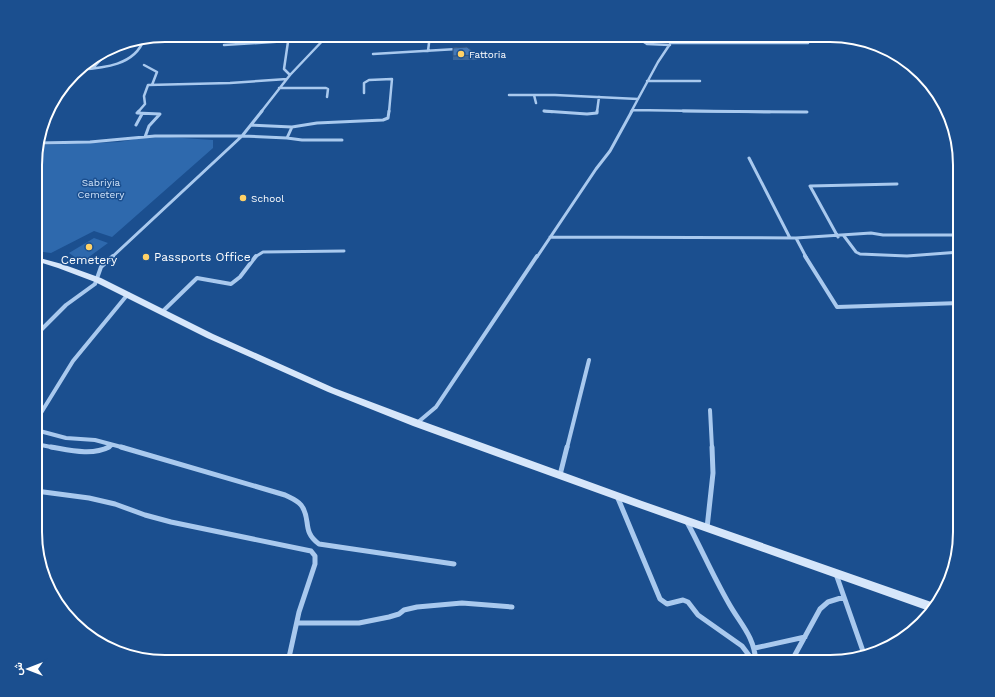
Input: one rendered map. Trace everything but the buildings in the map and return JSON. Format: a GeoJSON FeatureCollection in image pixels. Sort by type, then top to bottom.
{"type":"FeatureCollection","features":[{"type":"Feature","properties":{"kind":"street"},"geometry":{"type":"LineString","coordinates":[[224,45],[272,42]]}},
{"type":"Feature","properties":{"kind":"street"},"geometry":{"type":"LineString","coordinates":[[288,42],[284,69],[289,77]]}},
{"type":"Feature","properties":{"kind":"street"},"geometry":{"type":"LineString","coordinates":[[42,329],[66,305],[91,287],[98,280],[101,268],[106,263],[242,136],[279,88],[322,42]]}},
{"type":"Feature","properties":{"kind":"street"},"geometry":{"type":"LineString","coordinates":[[428,51],[429,42]]}},
{"type":"Feature","properties":{"kind":"street"},"geometry":{"type":"LineString","coordinates":[[645,42],[647,44],[808,43]]}},
{"type":"Feature","properties":{"kind":"street"},"geometry":{"type":"LineString","coordinates":[[88,69],[118,63],[135,56],[142,49],[143,44]]}},
{"type":"Feature","properties":{"kind":"street"},"geometry":{"type":"LineString","coordinates":[[416,423],[436,407],[550,237],[610,151],[647,81],[671,44]]}},
{"type":"Feature","properties":{"kind":"street"},"geometry":{"type":"LineString","coordinates":[[373,54],[460,49]]}},
{"type":"Feature","properties":{"kind":"street"},"geometry":{"type":"LineString","coordinates":[[93,68],[101,59]]}},
{"type":"Feature","properties":{"kind":"street"},"geometry":{"type":"LineString","coordinates":[[144,65],[157,72],[152,84]]}},
{"type":"Feature","properties":{"kind":"street"},"geometry":{"type":"LineString","coordinates":[[145,137],[149,126],[160,114],[137,113],[146,104],[144,94],[147,86],[152,84],[210,84],[289,77]]}},
{"type":"Feature","properties":{"kind":"street"},"geometry":{"type":"LineString","coordinates":[[251,125],[292,127],[317,123],[383,120],[388,118],[392,79],[368,80],[364,83],[364,94]]}},
{"type":"Feature","properties":{"kind":"street"},"geometry":{"type":"LineString","coordinates":[[647,81],[700,81]]}},
{"type":"Feature","properties":{"kind":"street"},"geometry":{"type":"LineString","coordinates":[[279,88],[326,88],[328,89],[327,97]]}},
{"type":"Feature","properties":{"kind":"street"},"geometry":{"type":"LineString","coordinates":[[509,95],[534,94],[638,99]]}},
{"type":"Feature","properties":{"kind":"street"},"geometry":{"type":"LineString","coordinates":[[534,94],[536,102]]}},
{"type":"Feature","properties":{"kind":"street"},"geometry":{"type":"LineString","coordinates":[[544,111],[587,114],[597,113],[599,97]]}},
{"type":"Feature","properties":{"kind":"street"},"geometry":{"type":"LineString","coordinates":[[632,110],[807,112]]}},
{"type":"Feature","properties":{"kind":"street"},"geometry":{"type":"LineString","coordinates":[[136,125],[142,114]]}},
{"type":"Feature","properties":{"kind":"street"},"geometry":{"type":"LineString","coordinates":[[287,138],[292,127]]}},
{"type":"Feature","properties":{"kind":"street"},"geometry":{"type":"LineString","coordinates":[[44,143],[98,142],[145,137],[242,136],[302,140],[342,140]]}},
{"type":"Feature","properties":{"kind":"street"},"geometry":{"type":"LineString","coordinates":[[749,158],[790,238]]}},
{"type":"Feature","properties":{"kind":"street"},"geometry":{"type":"LineString","coordinates":[[838,237],[810,186],[897,184]]}},
{"type":"Feature","properties":{"kind":"street"},"geometry":{"type":"LineString","coordinates":[[550,237],[796,238],[838,237],[872,233],[883,235],[953,235]]}},
{"type":"Feature","properties":{"kind":"street"},"geometry":{"type":"LineString","coordinates":[[844,236],[856,252],[860,254],[907,256],[953,253]]}},
{"type":"Feature","properties":{"kind":"street"},"geometry":{"type":"LineString","coordinates":[[796,238],[811,267],[837,307],[953,303]]}},
{"type":"Feature","properties":{"kind":"street"},"geometry":{"type":"LineString","coordinates":[[162,312],[194,279],[201,277],[231,284],[238,280],[256,256],[263,252],[344,250]]}},
{"type":"Feature","properties":{"kind":"street"},"geometry":{"type":"LineString","coordinates":[[42,261],[98,280],[210,336],[331,390],[416,423],[617,496],[929,606]]}},
{"type":"Feature","properties":{"kind":"street"},"geometry":{"type":"LineString","coordinates":[[42,411],[73,361],[128,294]]}},
{"type":"Feature","properties":{"kind":"street"},"geometry":{"type":"LineString","coordinates":[[560,475],[589,360]]}},
{"type":"Feature","properties":{"kind":"street"},"geometry":{"type":"LineString","coordinates":[[707,528],[713,473],[710,410]]}},
{"type":"Feature","properties":{"kind":"street"},"geometry":{"type":"LineString","coordinates":[[42,432],[66,438],[95,440],[112,444],[285,495],[302,506],[305,512],[308,534],[319,544],[454,564]]}},
{"type":"Feature","properties":{"kind":"street"},"geometry":{"type":"LineString","coordinates":[[42,445],[93,452],[104,450],[112,444]]}},
{"type":"Feature","properties":{"kind":"street"},"geometry":{"type":"LineString","coordinates":[[42,492],[89,498],[115,504],[170,522],[311,551],[315,556],[315,564],[297,623],[290,655]]}},
{"type":"Feature","properties":{"kind":"street"},"geometry":{"type":"LineString","coordinates":[[617,496],[660,599],[667,604],[682,600],[688,602],[698,615],[742,646],[750,655]]}},
{"type":"Feature","properties":{"kind":"street"},"geometry":{"type":"LineString","coordinates":[[687,521],[728,602],[748,631],[755,648],[755,655]]}},
{"type":"Feature","properties":{"kind":"street"},"geometry":{"type":"LineString","coordinates":[[836,574],[863,650]]}},
{"type":"Feature","properties":{"kind":"street"},"geometry":{"type":"LineString","coordinates":[[795,655],[817,613],[823,605],[832,600],[844,597]]}},
{"type":"Feature","properties":{"kind":"street"},"geometry":{"type":"LineString","coordinates":[[297,623],[359,622],[388,617],[410,608],[455,604],[512,607]]}},
{"type":"Feature","properties":{"kind":"street"},"geometry":{"type":"LineString","coordinates":[[755,648],[805,637]]}},
{"type":"Feature","properties":{"kind":"green space","name":"Sabriyia Cemetery"},"geometry":{"type":"Polygon","coordinates":[[[153,136],[213,140],[213,148],[112,237],[94,231],[51,253],[42,252],[42,165],[44,145],[119,142],[153,136]]]}},
{"type":"Feature","properties":{"kind":"green space"},"geometry":{"type":"Polygon","coordinates":[[[94,238],[108,243],[82,262],[69,253],[94,238]]]}},
{"type":"Feature","properties":{"kind":"place","name":"Fattoria"},"geometry":{"type":"Point","coordinates":[461,54]}},
{"type":"Feature","properties":{"kind":"place","name":"School"},"geometry":{"type":"Point","coordinates":[243,198]}},
{"type":"Feature","properties":{"kind":"place","name":"Cemetery"},"geometry":{"type":"Point","coordinates":[89,247]}},
{"type":"Feature","properties":{"kind":"place","name":"Passports Office"},"geometry":{"type":"Point","coordinates":[146,257]}}]}
